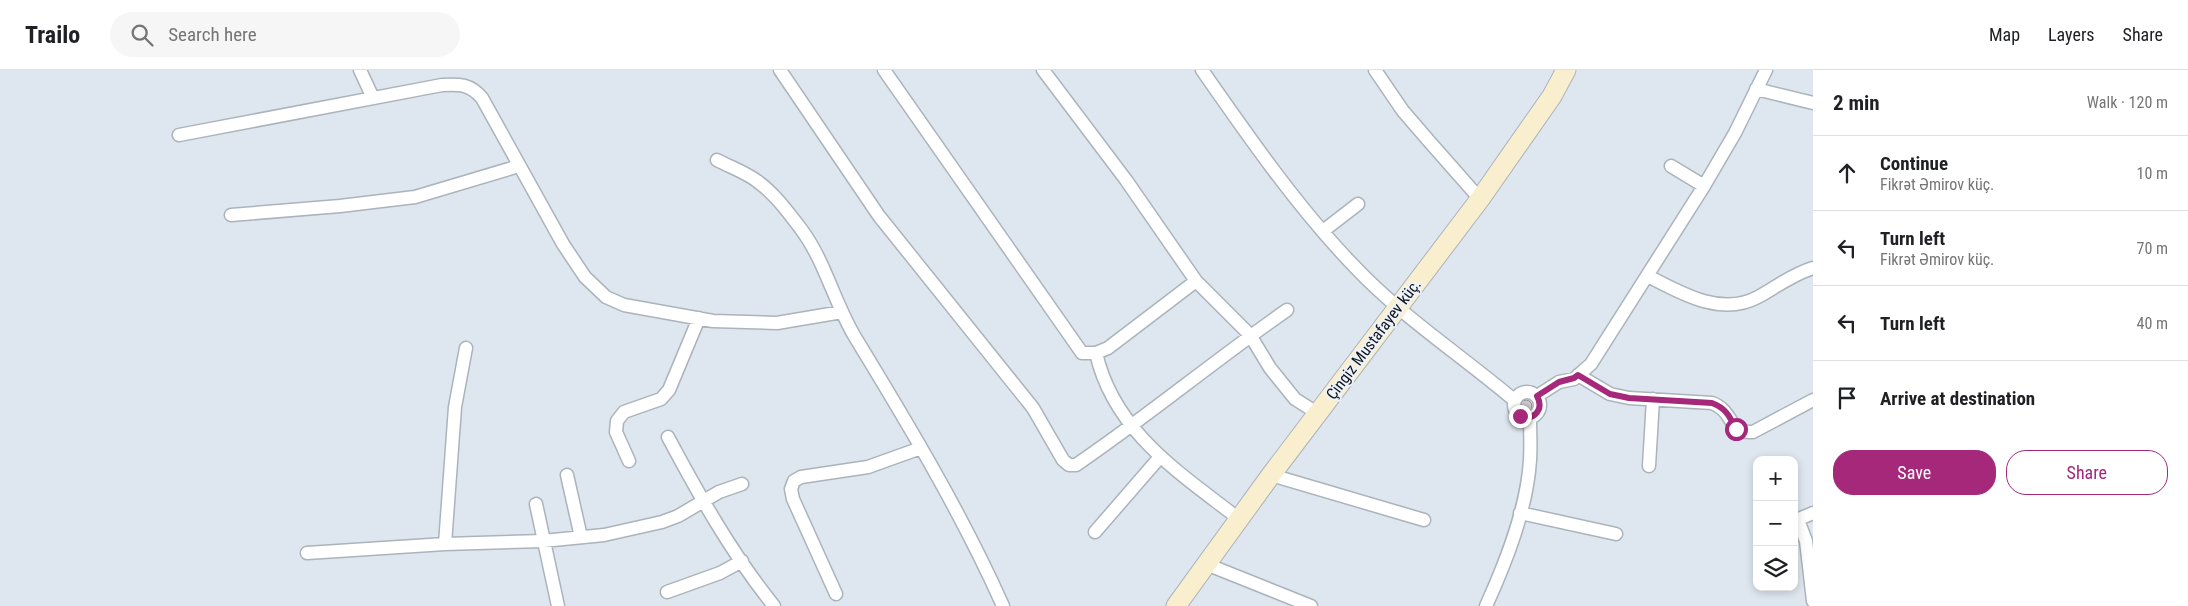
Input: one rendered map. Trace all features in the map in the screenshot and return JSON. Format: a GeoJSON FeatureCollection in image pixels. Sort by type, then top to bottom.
{"type":"FeatureCollection","features":[{"type":"Feature","properties":{"kind":"street"},"geometry":{"type":"LineString","coordinates":[[360,70],[373,98]]}},
{"type":"Feature","properties":{"kind":"street"},"geometry":{"type":"LineString","coordinates":[[780,70],[879,216],[1032,408],[1063,460],[1069,466],[1076,465],[1132,427],[1250,335],[1287,310]]}},
{"type":"Feature","properties":{"kind":"street"},"geometry":{"type":"LineString","coordinates":[[884,70],[1082,353],[1096,353],[1108,348],[1196,281]]}},
{"type":"Feature","properties":{"kind":"street"},"geometry":{"type":"LineString","coordinates":[[1043,70],[1126,180],[1196,281],[1250,335],[1270,368],[1294,399],[1317,413]]}},
{"type":"Feature","properties":{"kind":"street"},"geometry":{"type":"LineString","coordinates":[[1202,70],[1293,194],[1354,266],[1397,308],[1514,400]]}},
{"type":"Feature","properties":{"kind":"street"},"geometry":{"type":"LineString","coordinates":[[1375,70],[1422,133],[1480,199]]}},
{"type":"Feature","properties":{"kind":"street","name":"Çingiz Mustafayev küç."},"geometry":{"type":"LineString","coordinates":[[1176,606],[1317,413],[1480,199],[1552,96],[1566,70]]}},
{"type":"Feature","properties":{"kind":"street"},"geometry":{"type":"LineString","coordinates":[[1537,396],[1559,382],[1574,378],[1591,364],[1704,186],[1735,133],[1766,70]]}},
{"type":"Feature","properties":{"kind":"street"},"geometry":{"type":"LineString","coordinates":[[179,135],[442,85],[458,84],[469,86],[482,98],[563,244],[585,277],[606,297],[624,305],[713,321],[777,323],[842,312]]}},
{"type":"Feature","properties":{"kind":"street"},"geometry":{"type":"LineString","coordinates":[[1756,89],[1813,104]]}},
{"type":"Feature","properties":{"kind":"street"},"geometry":{"type":"LineString","coordinates":[[717,160],[757,181],[776,198],[815,250],[842,312],[964,525],[1003,606]]}},
{"type":"Feature","properties":{"kind":"street"},"geometry":{"type":"LineString","coordinates":[[231,215],[340,206],[415,197],[519,166]]}},
{"type":"Feature","properties":{"kind":"street"},"geometry":{"type":"LineString","coordinates":[[1671,166],[1704,186]]}},
{"type":"Feature","properties":{"kind":"street"},"geometry":{"type":"LineString","coordinates":[[1323,231],[1358,204]]}},
{"type":"Feature","properties":{"kind":"street"},"geometry":{"type":"LineString","coordinates":[[1648,276],[1696,300],[1708,303],[1735,303],[1756,298],[1802,271],[1813,268]]}},
{"type":"Feature","properties":{"kind":"street"},"geometry":{"type":"LineString","coordinates":[[629,462],[616,432],[617,420],[624,412],[661,399],[669,390],[699,318]]}},
{"type":"Feature","properties":{"kind":"street"},"geometry":{"type":"LineString","coordinates":[[445,544],[455,407],[466,348]]}},
{"type":"Feature","properties":{"kind":"street"},"geometry":{"type":"LineString","coordinates":[[1096,353],[1100,372],[1132,427],[1143,440],[1160,458],[1240,519]]}},
{"type":"Feature","properties":{"kind":"street"},"geometry":{"type":"LineString","coordinates":[[1578,375],[1610,394],[1629,398],[1712,403],[1721,406],[1736,429],[1744,433],[1754,432],[1813,400]]}},
{"type":"Feature","properties":{"kind":"street"},"geometry":{"type":"LineString","coordinates":[[1524,391],[1529,391],[1537,396],[1540,409],[1534,416],[1530,418],[1517,414],[1513,405],[1516,396],[1524,391]]}},
{"type":"Feature","properties":{"kind":"street"},"geometry":{"type":"LineString","coordinates":[[1649,466],[1653,399]]}},
{"type":"Feature","properties":{"kind":"street"},"geometry":{"type":"LineString","coordinates":[[1486,606],[1504,565],[1520,513],[1530,460],[1530,418]]}},
{"type":"Feature","properties":{"kind":"street"},"geometry":{"type":"LineString","coordinates":[[668,437],[702,501],[774,606]]}},
{"type":"Feature","properties":{"kind":"street"},"geometry":{"type":"LineString","coordinates":[[836,594],[793,499],[791,489],[794,481],[801,478],[868,467],[921,448]]}},
{"type":"Feature","properties":{"kind":"street"},"geometry":{"type":"LineString","coordinates":[[1095,532],[1160,458]]}},
{"type":"Feature","properties":{"kind":"street"},"geometry":{"type":"LineString","coordinates":[[567,475],[582,537]]}},
{"type":"Feature","properties":{"kind":"street"},"geometry":{"type":"LineString","coordinates":[[1271,475],[1424,520]]}},
{"type":"Feature","properties":{"kind":"street"},"geometry":{"type":"LineString","coordinates":[[307,554],[445,544],[543,541],[604,534],[662,522],[690,510],[719,492],[742,484]]}},
{"type":"Feature","properties":{"kind":"street"},"geometry":{"type":"LineString","coordinates":[[536,504],[558,606]]}},
{"type":"Feature","properties":{"kind":"street"},"geometry":{"type":"LineString","coordinates":[[1520,513],[1616,534]]}},
{"type":"Feature","properties":{"kind":"street"},"geometry":{"type":"LineString","coordinates":[[1798,519],[1813,513]]}},
{"type":"Feature","properties":{"kind":"street"},"geometry":{"type":"LineString","coordinates":[[1798,524],[1806,541],[1813,601]]}},
{"type":"Feature","properties":{"kind":"street"},"geometry":{"type":"LineString","coordinates":[[667,592],[720,573],[742,561]]}},
{"type":"Feature","properties":{"kind":"street"},"geometry":{"type":"LineString","coordinates":[[1206,564],[1311,606]]}},
{"type":"Feature","properties":{"kind":"building"},"geometry":{"type":"Polygon","coordinates":[[[1524,400],[1528,400],[1532,406],[1528,412],[1524,412],[1520,408],[1520,404],[1524,400]]]}},
{"type":"Feature","properties":{"kind":"route"},"geometry":{"type":"LineString","coordinates":[[1520,416],[1530,418],[1534,416],[1540,409],[1540,400],[1537,396],[1559,382],[1578,375],[1610,394],[1629,398],[1712,403],[1721,406],[1736,429]]}}]}
